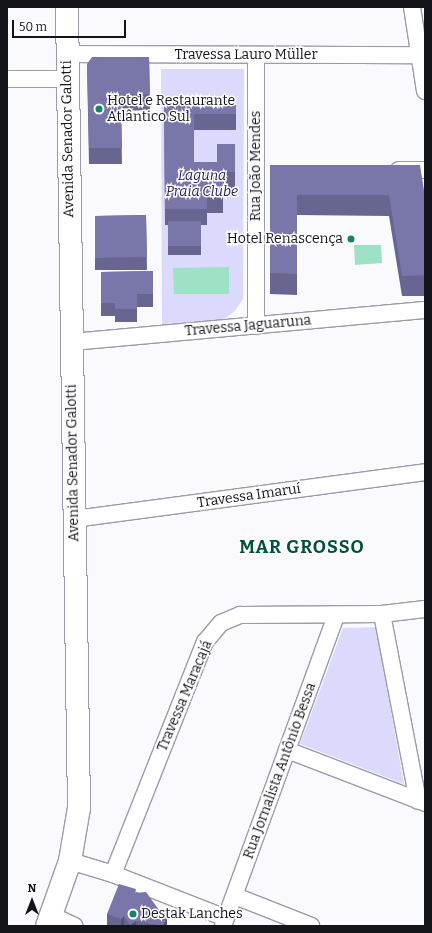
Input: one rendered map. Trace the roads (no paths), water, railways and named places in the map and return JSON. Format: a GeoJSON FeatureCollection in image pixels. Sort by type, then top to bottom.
{"type":"FeatureCollection","features":[{"type":"Feature","properties":{"kind":"main road","name":"Avenida Senador Galotti"},"geometry":{"type":"LineString","coordinates":[[49,921],[70,861],[79,808],[67,7]]}},
{"type":"Feature","properties":{"kind":"street"},"geometry":{"type":"LineString","coordinates":[[412,7],[422,54],[425,91]]}},
{"type":"Feature","properties":{"kind":"street","name":"Travessa Lauro Müller"},"geometry":{"type":"LineString","coordinates":[[67,54],[422,54]]}},
{"type":"Feature","properties":{"kind":"street","name":"Rua João Mendes"},"geometry":{"type":"LineString","coordinates":[[256,55],[263,170],[256,326]]}},
{"type":"Feature","properties":{"kind":"street"},"geometry":{"type":"LineString","coordinates":[[7,79],[68,79]]}},
{"type":"Feature","properties":{"kind":"street"},"geometry":{"type":"LineString","coordinates":[[386,170],[425,170]]}},
{"type":"Feature","properties":{"kind":"street","name":"Travessa Jaguaruna"},"geometry":{"type":"LineString","coordinates":[[72,342],[425,310]]}},
{"type":"Feature","properties":{"kind":"street","name":"Travessa Imaruí"},"geometry":{"type":"LineString","coordinates":[[74,519],[425,472]]}},
{"type":"Feature","properties":{"kind":"street","name":"Travessa Maracajá"},"geometry":{"type":"LineString","coordinates":[[113,874],[205,642],[221,623],[240,615],[382,614],[425,609]]}},
{"type":"Feature","properties":{"kind":"street"},"geometry":{"type":"LineString","coordinates":[[382,614],[422,802]]}},
{"type":"Feature","properties":{"kind":"street","name":"Rua Jornalista Antônio Bessa"},"geometry":{"type":"LineString","coordinates":[[224,922],[235,896],[336,615]]}},
{"type":"Feature","properties":{"kind":"street"},"geometry":{"type":"LineString","coordinates":[[287,750],[422,802]]}},
{"type":"Feature","properties":{"kind":"street"},"geometry":{"type":"LineString","coordinates":[[70,861],[113,874],[224,922]]}},
{"type":"Feature","properties":{"kind":"street"},"geometry":{"type":"LineString","coordinates":[[235,896],[310,926]]}},
{"type":"Feature","properties":{"kind":"street"},"geometry":{"type":"LineString","coordinates":[[49,921],[75,926]]}},
{"type":"Feature","properties":{"kind":"place","name":"Hotel e Restaurante Atlântico Sul"},"geometry":{"type":"Point","coordinates":[99,109]}},
{"type":"Feature","properties":{"kind":"place","name":"Hotel Renascença"},"geometry":{"type":"Point","coordinates":[351,239]}},
{"type":"Feature","properties":{"kind":"place","name":"Destak Lanches"},"geometry":{"type":"Point","coordinates":[133,914]}},
{"type":"Feature","properties":{"kind":"district","name":"MAR GROSSO"},"geometry":{"type":"Point","coordinates":[302,547]}},
{"type":"Feature","properties":{"kind":"park label","name":"Laguna Praia Clube"},"geometry":{"type":"Point","coordinates":[202,184]}}]}
